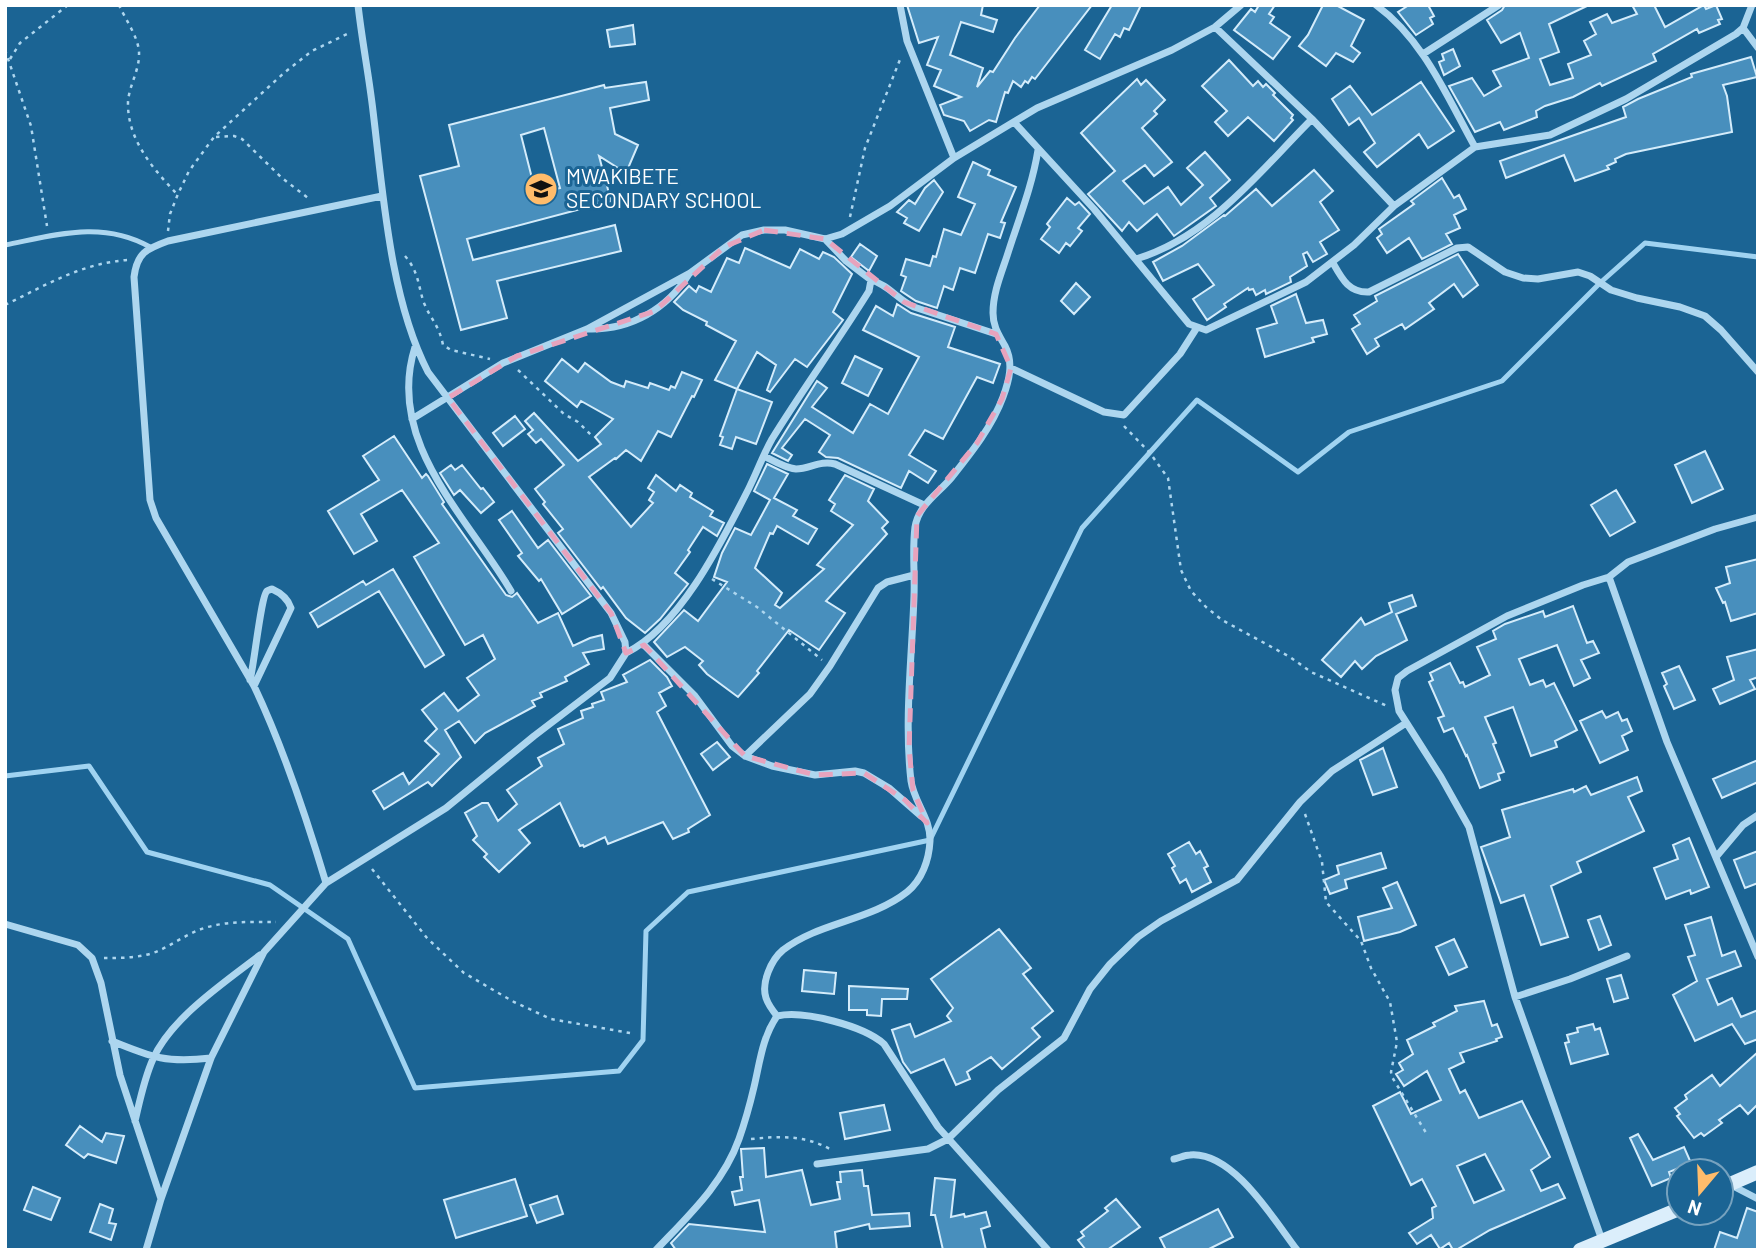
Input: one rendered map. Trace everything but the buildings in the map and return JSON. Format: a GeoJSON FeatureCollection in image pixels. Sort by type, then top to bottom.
{"type":"FeatureCollection","features":[{"type":"Feature","properties":{"kind":"street"},"geometry":{"type":"LineString","coordinates":[[358,5],[382,196],[415,347],[428,373],[611,613],[625,642],[626,653]]}},
{"type":"Feature","properties":{"kind":"street"},"geometry":{"type":"LineString","coordinates":[[900,5],[907,41],[954,158]]}},
{"type":"Feature","properties":{"kind":"street"},"geometry":{"type":"LineString","coordinates":[[412,419],[505,362],[587,329],[690,273],[742,235],[764,230],[785,230],[825,239],[842,234],[890,206],[954,158],[1037,108],[1172,50],[1214,27],[1241,5]]}},
{"type":"Feature","properties":{"kind":"street"},"geometry":{"type":"LineString","coordinates":[[1376,5],[1397,23],[1423,54],[1475,148]]}},
{"type":"Feature","properties":{"kind":"street"},"geometry":{"type":"LineString","coordinates":[[1423,54],[1499,5]]}},
{"type":"Feature","properties":{"kind":"street"},"geometry":{"type":"LineString","coordinates":[[1014,122],[1136,259],[1180,315],[1189,324],[1206,330],[1257,308],[1306,282],[1333,263],[1394,206],[1475,148],[1550,135],[1574,125],[1669,75],[1736,34],[1743,28],[1752,5]]}},
{"type":"Feature","properties":{"kind":"street"},"geometry":{"type":"LineString","coordinates":[[1214,27],[1312,119],[1394,206]]}},
{"type":"Feature","properties":{"kind":"street"},"geometry":{"type":"LineString","coordinates":[[1743,28],[1758,48]]}},
{"type":"Feature","properties":{"kind":"street"},"geometry":{"type":"LineString","coordinates":[[1136,259],[1154,253],[1200,228],[1312,119]]}},
{"type":"Feature","properties":{"kind":"street"},"geometry":{"type":"LineString","coordinates":[[777,1016],[766,999],[764,985],[769,969],[781,951],[806,937],[882,908],[909,891],[925,869],[930,840],[928,823],[913,790],[909,748],[909,664],[917,516],[924,505],[950,480],[994,418],[1008,383],[1008,354],[996,334],[993,317],[994,296],[1028,194],[1038,150]]}},
{"type":"Feature","properties":{"kind":"street"},"geometry":{"type":"LineString","coordinates":[[326,883],[299,797],[252,683],[156,518],[150,500],[134,277],[138,259],[150,247],[167,241],[382,196]]}},
{"type":"Feature","properties":{"kind":"street"},"geometry":{"type":"LineString","coordinates":[[825,239],[846,261],[872,280],[888,287],[904,302],[996,334]]}},
{"type":"Feature","properties":{"kind":"street"},"geometry":{"type":"LineString","coordinates":[[1333,263],[1349,287],[1359,293],[1370,292],[1457,248],[1468,247],[1505,272],[1523,278],[1538,279],[1578,272],[1590,276],[1611,290],[1705,316],[1758,372]]}},
{"type":"Feature","properties":{"kind":"street"},"geometry":{"type":"LineString","coordinates":[[587,329],[621,326],[655,311],[671,298],[690,273]]}},
{"type":"Feature","properties":{"kind":"street"},"geometry":{"type":"LineString","coordinates":[[135,1122],[145,1078],[154,1057],[171,1032],[198,1005],[264,952],[326,883],[446,808],[610,678],[626,653],[644,645],[674,612],[702,574],[764,456],[793,406],[869,291],[872,280]]}},
{"type":"Feature","properties":{"kind":"street"},"geometry":{"type":"LineString","coordinates":[[1010,368],[1104,412],[1124,415],[1180,354],[1196,328]]}},
{"type":"Feature","properties":{"kind":"street"},"geometry":{"type":"LineString","coordinates":[[415,347],[408,381],[412,419],[427,464],[511,590]]}},
{"type":"Feature","properties":{"kind":"street"},"geometry":{"type":"LineString","coordinates":[[764,456],[784,466],[799,469],[821,462],[835,464],[924,505]]}},
{"type":"Feature","properties":{"kind":"street"},"geometry":{"type":"LineString","coordinates":[[1602,1241],[1515,997],[1469,827],[1399,711],[1395,690],[1398,678],[1407,671],[1507,616],[1583,584],[1609,578],[1628,562],[1655,551],[1758,517]]}},
{"type":"Feature","properties":{"kind":"street"},"geometry":{"type":"LineString","coordinates":[[745,756],[810,694],[878,588],[887,582],[914,575]]}},
{"type":"Feature","properties":{"kind":"street"},"geometry":{"type":"LineString","coordinates":[[1609,578],[1667,741],[1758,957]]}},
{"type":"Feature","properties":{"kind":"street"},"geometry":{"type":"LineString","coordinates":[[272,589],[288,601],[291,608],[252,683],[262,604],[268,590],[272,589]]}},
{"type":"Feature","properties":{"kind":"street"},"geometry":{"type":"LineString","coordinates":[[644,645],[695,696],[733,746],[745,756],[815,775],[855,771],[864,773],[905,800],[928,823]]}},
{"type":"Feature","properties":{"kind":"street"},"geometry":{"type":"LineString","coordinates":[[817,1164],[928,1149],[947,1139],[998,1090],[1064,1038],[1090,989],[1110,964],[1138,937],[1161,920],[1237,880],[1300,802],[1332,771],[1406,723]]}},
{"type":"Feature","properties":{"kind":"street"},"geometry":{"type":"LineString","coordinates":[[1716,857],[1743,825],[1758,815]]}},
{"type":"Feature","properties":{"kind":"street"},"geometry":{"type":"LineString","coordinates":[[5,924],[68,942],[78,946],[92,958],[101,983],[120,1075],[161,1199]]}},
{"type":"Feature","properties":{"kind":"street"},"geometry":{"type":"LineString","coordinates":[[146,1250],[161,1199],[211,1058],[264,952]]}},
{"type":"Feature","properties":{"kind":"street"},"geometry":{"type":"LineString","coordinates":[[1515,997],[1627,956]]}},
{"type":"Feature","properties":{"kind":"street"},"geometry":{"type":"LineString","coordinates":[[656,1250],[716,1185],[727,1167],[754,1090],[768,1029],[777,1016],[789,1013],[859,1028],[874,1035],[884,1044],[947,1139],[1048,1250]]}},
{"type":"Feature","properties":{"kind":"street"},"geometry":{"type":"LineString","coordinates":[[112,1041],[154,1057],[177,1061],[211,1058]]}},
{"type":"Feature","properties":{"kind":"street"},"geometry":{"type":"LineString","coordinates":[[1174,1159],[1192,1155],[1218,1162],[1247,1185],[1297,1250]]}},
{"type":"Feature","properties":{"kind":"street"},"geometry":{"type":"LineString","coordinates":[[1735,1182],[1758,1172]]}},
{"type":"Feature","properties":{"kind":"street"},"geometry":{"type":"LineString","coordinates":[[1735,1190],[1758,1199]]}},
{"type":"Feature","properties":{"kind":"street"},"geometry":{"type":"LineString","coordinates":[[1580,1250],[1665,1215]]}},
{"type":"Feature","properties":{"kind":"lane"},"geometry":{"type":"LineString","coordinates":[[5,245],[90,230],[132,237],[150,247]]}},
{"type":"Feature","properties":{"kind":"path"},"geometry":{"type":"LineString","coordinates":[[9,61],[19,43],[68,5]]}},
{"type":"Feature","properties":{"kind":"path"},"geometry":{"type":"LineString","coordinates":[[119,5],[140,53],[128,101],[130,120],[140,146],[154,169],[177,194]]}},
{"type":"Feature","properties":{"kind":"path"},"geometry":{"type":"LineString","coordinates":[[167,241],[170,214],[177,194],[189,171],[214,137],[312,51],[361,28]]}},
{"type":"Feature","properties":{"kind":"path"},"geometry":{"type":"LineString","coordinates":[[842,234],[854,202],[865,148],[907,41]]}},
{"type":"Feature","properties":{"kind":"path"},"geometry":{"type":"LineString","coordinates":[[5,50],[31,126],[49,236]]}},
{"type":"Feature","properties":{"kind":"path"},"geometry":{"type":"LineString","coordinates":[[214,137],[234,136],[242,139],[300,193],[323,208]]}},
{"type":"Feature","properties":{"kind":"path"},"geometry":{"type":"LineString","coordinates":[[391,244],[413,267],[425,305],[438,324],[443,345],[451,350],[505,362],[591,435]]}},
{"type":"Feature","properties":{"kind":"path"},"geometry":{"type":"LineString","coordinates":[[5,305],[86,266],[138,259]]}},
{"type":"Feature","properties":{"kind":"path"},"geometry":{"type":"LineString","coordinates":[[1116,415],[1168,478],[1181,570],[1191,591],[1206,607],[1222,620],[1329,682],[1399,711]]}},
{"type":"Feature","properties":{"kind":"path"},"geometry":{"type":"LineString","coordinates":[[702,574],[757,607],[830,666]]}},
{"type":"Feature","properties":{"kind":"path"},"geometry":{"type":"LineString","coordinates":[[1300,802],[1322,862],[1326,902],[1361,941],[1371,968],[1390,1002],[1397,1042],[1392,1077],[1428,1136]]}},
{"type":"Feature","properties":{"kind":"path"},"geometry":{"type":"LineString","coordinates":[[364,858],[426,938],[464,973],[514,1002],[551,1019],[630,1033]]}},
{"type":"Feature","properties":{"kind":"path"},"geometry":{"type":"LineString","coordinates":[[92,958],[155,953],[196,931],[212,926],[252,922],[290,923]]}},
{"type":"Feature","properties":{"kind":"path"},"geometry":{"type":"LineString","coordinates":[[738,1140],[789,1136],[802,1138],[827,1148],[844,1160]]}},
{"type":"Feature","properties":{"kind":"highlighted area"},"geometry":{"type":"Polygon","coordinates":[[[764,230],[825,239],[904,302],[996,334],[1011,368],[1002,399],[977,443],[917,516],[909,748],[913,790],[927,823],[905,800],[864,773],[815,775],[745,756],[644,645],[626,653],[611,613],[448,398],[517,356],[655,311],[724,247],[764,230]]]}},
{"type":"Feature","properties":{"kind":"waterway"},"geometry":{"type":"LineString","coordinates":[[5,776],[89,766],[147,852],[270,885],[348,939],[415,1088],[619,1071],[643,1040],[646,931],[688,892],[930,840],[1082,528],[1197,400],[1298,472],[1349,432],[1502,381],[1600,283],[1645,243],[1758,257]]}},
{"type":"Feature","properties":{"kind":"place","name":"MWAKIBETE SECONDARY SCHOOL"},"geometry":{"type":"Point","coordinates":[541,189]}}]}
